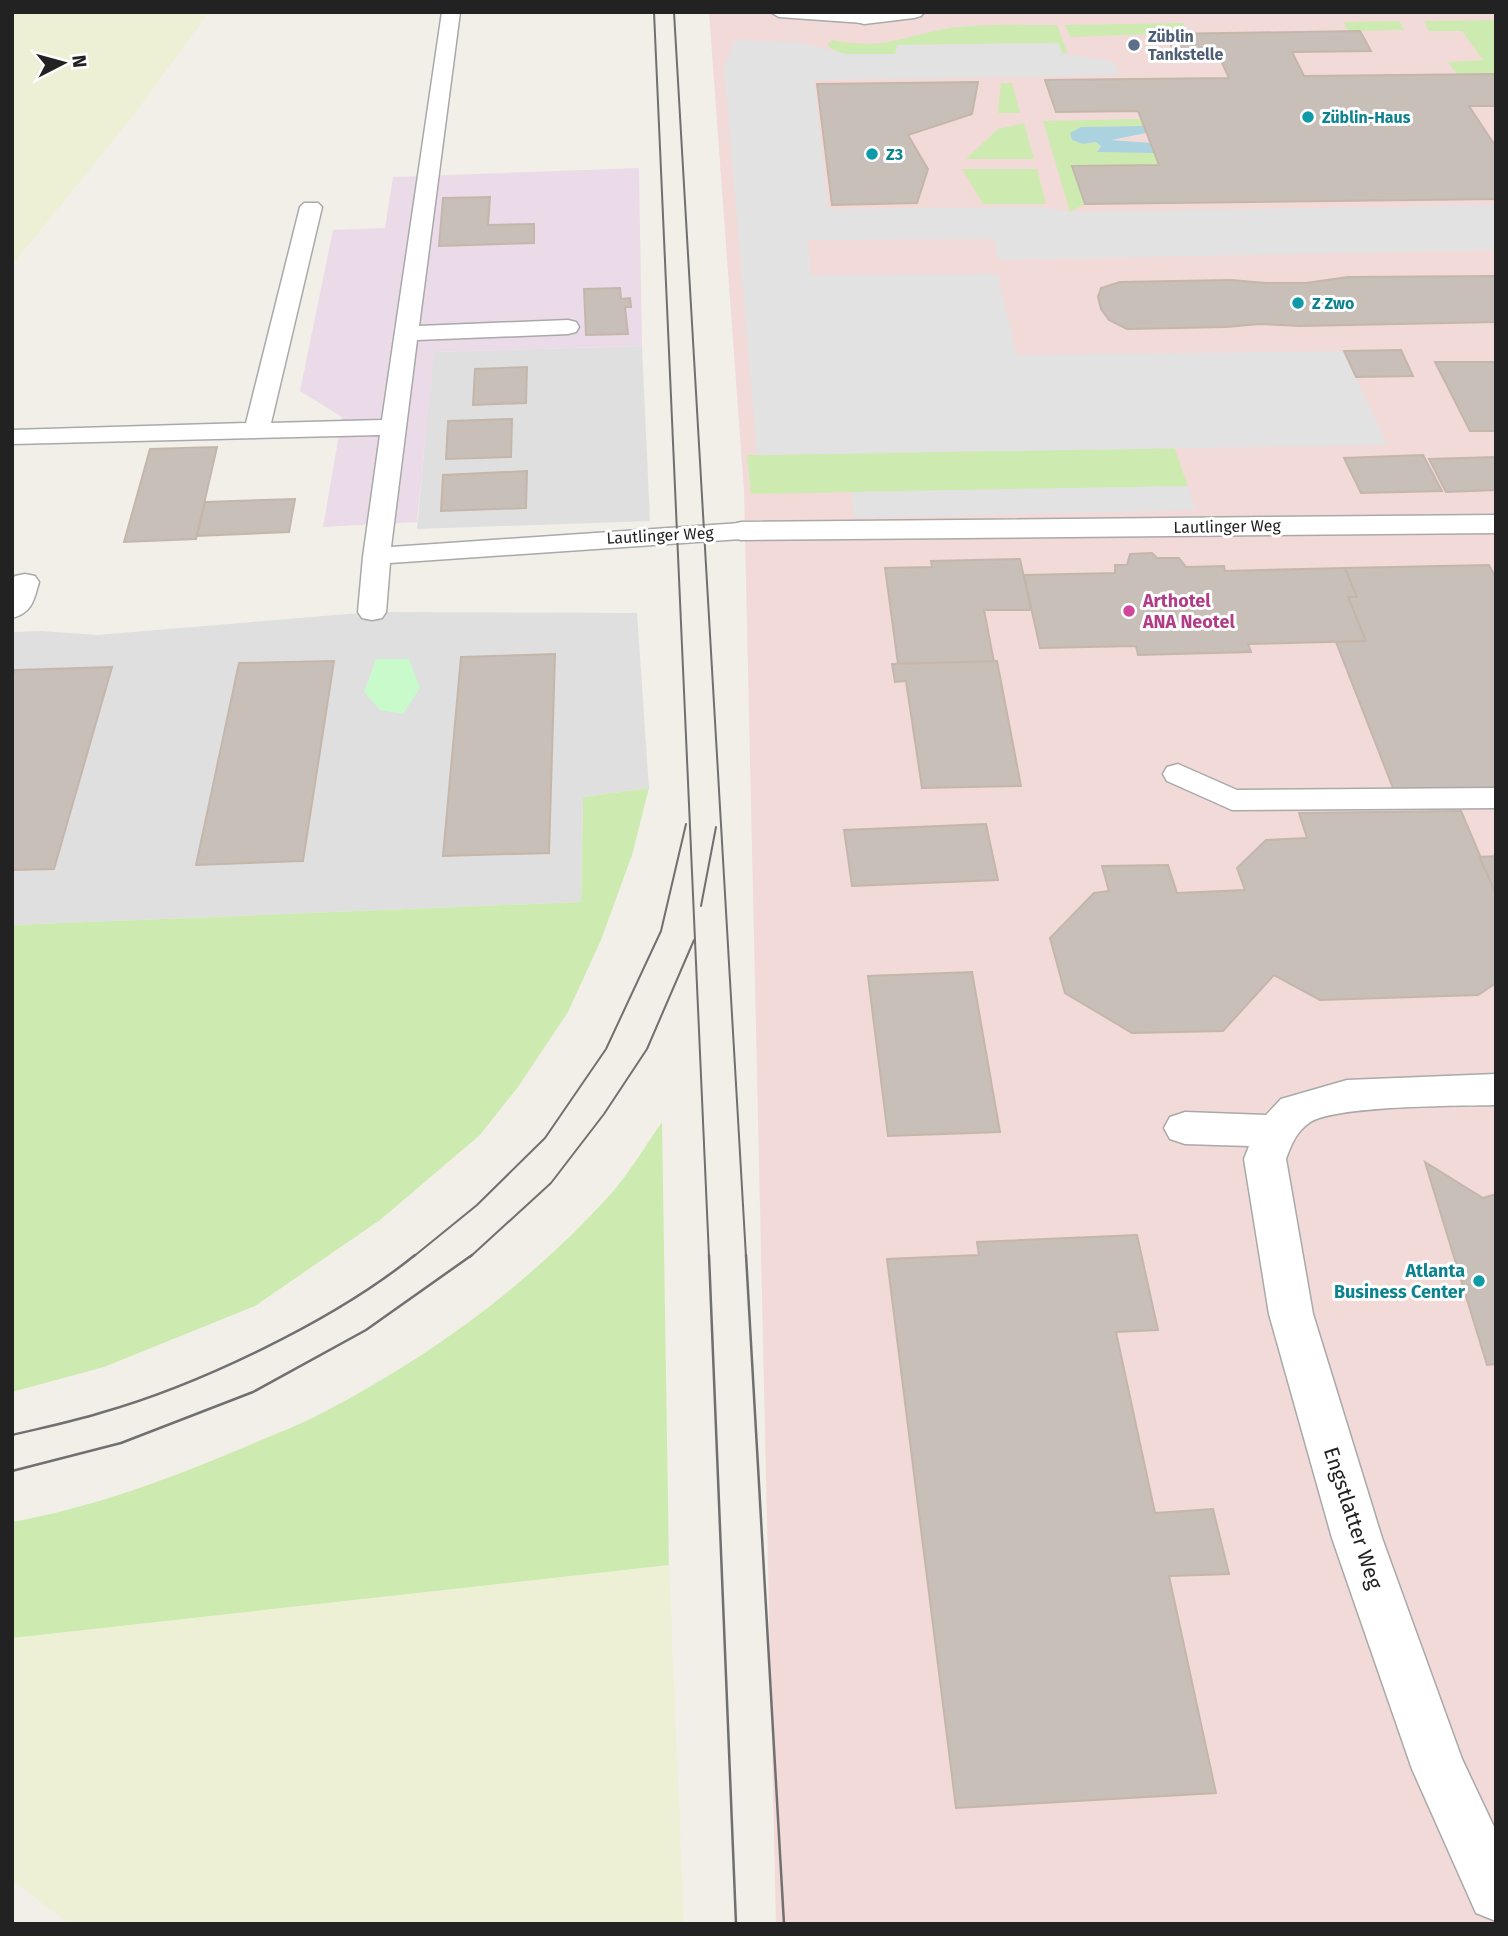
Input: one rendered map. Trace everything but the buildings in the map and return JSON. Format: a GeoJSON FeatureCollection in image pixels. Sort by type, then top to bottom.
{"type":"FeatureCollection","features":[{"type":"Feature","properties":{"kind":"street"},"geometry":{"type":"LineString","coordinates":[[864,19],[914,12]]}},
{"type":"Feature","properties":{"kind":"street","name":"Lautlinger Weg"},"geometry":{"type":"LineString","coordinates":[[741,531],[1496,524]]}},
{"type":"Feature","properties":{"kind":"street"},"geometry":{"type":"LineString","coordinates":[[1185,1128],[1276,1130],[1296,1110],[1347,1096],[1496,1089]]}},
{"type":"Feature","properties":{"kind":"street","name":"Engstlatter Weg"},"geometry":{"type":"LineString","coordinates":[[1276,1130],[1265,1159],[1291,1314],[1357,1538],[1438,1769],[1496,1893]]}},
{"type":"Feature","properties":{"kind":"lane"},"geometry":{"type":"LineString","coordinates":[[372,612],[376,557],[393,427],[451,12]]}},
{"type":"Feature","properties":{"kind":"lane"},"geometry":{"type":"LineString","coordinates":[[779,12],[864,19]]}},
{"type":"Feature","properties":{"kind":"lane"},"geometry":{"type":"LineString","coordinates":[[257,430],[311,207]]}},
{"type":"Feature","properties":{"kind":"lane"},"geometry":{"type":"LineString","coordinates":[[406,333],[568,327]]}},
{"type":"Feature","properties":{"kind":"lane"},"geometry":{"type":"LineString","coordinates":[[12,437],[393,427]]}},
{"type":"Feature","properties":{"kind":"lane","name":"Lautlinger Weg"},"geometry":{"type":"LineString","coordinates":[[376,557],[741,531]]}},
{"type":"Feature","properties":{"kind":"lane"},"geometry":{"type":"LineString","coordinates":[[12,610],[19,604],[25,582]]}},
{"type":"Feature","properties":{"kind":"lane"},"geometry":{"type":"LineString","coordinates":[[1178,774],[1232,800],[1496,798]]}},
{"type":"Feature","properties":{"kind":"shaded area"},"geometry":{"type":"Polygon","coordinates":[[[709,12],[1496,12],[1496,1924],[776,1924],[744,491],[709,12]]]}},
{"type":"Feature","properties":{"kind":"shaded area"},"geometry":{"type":"Polygon","coordinates":[[[735,40],[798,42],[846,54],[895,54],[897,45],[1058,43],[1063,54],[1113,61],[1119,75],[814,80],[828,209],[1041,207],[1070,212],[1496,205],[1496,250],[998,260],[994,239],[808,240],[811,275],[997,274],[1017,355],[1344,351],[1387,445],[757,455],[724,66],[735,40]]]}},
{"type":"Feature","properties":{"kind":"shaded area"},"geometry":{"type":"Polygon","coordinates":[[[639,168],[642,346],[434,352],[417,522],[323,527],[342,417],[300,391],[333,230],[385,228],[393,177],[639,168]]]}},
{"type":"Feature","properties":{"kind":"shaded area"},"geometry":{"type":"Polygon","coordinates":[[[642,346],[650,521],[417,529],[433,352],[642,346]]]}},
{"type":"Feature","properties":{"kind":"shaded area"},"geometry":{"type":"Polygon","coordinates":[[[1188,486],[1195,510],[855,518],[852,492],[1188,486]]]}},
{"type":"Feature","properties":{"kind":"shaded area"},"geometry":{"type":"Polygon","coordinates":[[[372,612],[637,613],[649,788],[583,797],[581,902],[12,925],[12,632],[97,635],[372,612]]]}},
{"type":"Feature","properties":{"kind":"green space"},"geometry":{"type":"Polygon","coordinates":[[[12,12],[209,12],[133,116],[12,265],[12,12]]]}},
{"type":"Feature","properties":{"kind":"green space"},"geometry":{"type":"Polygon","coordinates":[[[1496,20],[1496,74],[1457,74],[1448,62],[1483,60],[1462,31],[1429,31],[1424,21],[1496,20]]]}},
{"type":"Feature","properties":{"kind":"green space"},"geometry":{"type":"Polygon","coordinates":[[[1399,21],[1404,30],[1349,31],[1343,22],[1399,21]]]}},
{"type":"Feature","properties":{"kind":"green space"},"geometry":{"type":"Polygon","coordinates":[[[1183,23],[1188,33],[1070,37],[1065,25],[1183,23]]]}},
{"type":"Feature","properties":{"kind":"green space"},"geometry":{"type":"Polygon","coordinates":[[[1057,25],[1067,52],[1062,54],[1058,43],[898,45],[896,54],[859,55],[841,53],[827,44],[833,40],[877,43],[972,26],[1057,25]]]}},
{"type":"Feature","properties":{"kind":"green space"},"geometry":{"type":"Polygon","coordinates":[[[1001,83],[1012,83],[1020,113],[998,113],[1001,83]]]}},
{"type":"Feature","properties":{"kind":"green space"},"geometry":{"type":"Polygon","coordinates":[[[1141,119],[1144,126],[1081,127],[1083,144],[1096,142],[1101,146],[1097,151],[1155,153],[1159,165],[1073,166],[1085,204],[1070,212],[1043,121],[1141,119]]]}},
{"type":"Feature","properties":{"kind":"green space"},"geometry":{"type":"Polygon","coordinates":[[[1024,123],[1034,159],[966,159],[998,129],[1024,123]]]}},
{"type":"Feature","properties":{"kind":"green space"},"geometry":{"type":"Polygon","coordinates":[[[962,169],[1037,169],[1046,204],[983,204],[962,169]]]}},
{"type":"Feature","properties":{"kind":"green space"},"geometry":{"type":"Polygon","coordinates":[[[1174,447],[1188,486],[751,494],[747,455],[1174,447]]]}},
{"type":"Feature","properties":{"kind":"green space"},"geometry":{"type":"Polygon","coordinates":[[[376,659],[409,659],[420,688],[403,714],[380,710],[364,692],[376,659]]]}},
{"type":"Feature","properties":{"kind":"green space"},"geometry":{"type":"Polygon","coordinates":[[[649,788],[632,855],[601,940],[568,1012],[518,1087],[480,1135],[380,1220],[255,1306],[104,1367],[12,1392],[12,925],[581,902],[583,797],[649,788]]]}},
{"type":"Feature","properties":{"kind":"green space"},"geometry":{"type":"Polygon","coordinates":[[[662,1122],[669,1565],[12,1638],[12,1522],[99,1501],[185,1472],[312,1418],[401,1368],[476,1317],[578,1229],[616,1187],[662,1122]]]}},
{"type":"Feature","properties":{"kind":"green space"},"geometry":{"type":"Polygon","coordinates":[[[669,1565],[684,1924],[69,1924],[12,1880],[12,1638],[669,1565]]]}},
{"type":"Feature","properties":{"kind":"water"},"geometry":{"type":"Polygon","coordinates":[[[1144,126],[1146,133],[1111,140],[1151,143],[1155,153],[1097,152],[1101,146],[1096,142],[1083,144],[1072,140],[1070,133],[1081,127],[1144,126]]]}},
{"type":"Feature","properties":{"kind":"tram line"},"geometry":{"type":"LineString","coordinates":[[654,12],[709,1257]]}},
{"type":"Feature","properties":{"kind":"tram line"},"geometry":{"type":"LineString","coordinates":[[674,12],[746,1257]]}},
{"type":"Feature","properties":{"kind":"tram line"},"geometry":{"type":"LineString","coordinates":[[413,1257],[477,1205],[545,1138],[606,1049],[661,931],[686,824]]}},
{"type":"Feature","properties":{"kind":"tram line"},"geometry":{"type":"LineString","coordinates":[[701,906],[716,827]]}},
{"type":"Feature","properties":{"kind":"tram line"},"geometry":{"type":"LineString","coordinates":[[470,1257],[551,1183],[604,1114],[647,1049],[694,940]]}},
{"type":"Feature","properties":{"kind":"tram line"},"geometry":{"type":"LineString","coordinates":[[12,1435],[139,1401],[222,1368],[265,1348],[346,1303],[415,1255]]}},
{"type":"Feature","properties":{"kind":"tram line"},"geometry":{"type":"LineString","coordinates":[[12,1471],[121,1443],[253,1392],[366,1330],[472,1255]]}},
{"type":"Feature","properties":{"kind":"tram line"},"geometry":{"type":"LineString","coordinates":[[709,1255],[736,1924]]}},
{"type":"Feature","properties":{"kind":"tram line"},"geometry":{"type":"LineString","coordinates":[[746,1255],[784,1924]]}},
{"type":"Feature","properties":{"kind":"place","name":"Züblin Tankstelle"},"geometry":{"type":"Point","coordinates":[1134,45]}},
{"type":"Feature","properties":{"kind":"place","name":"Züblin-Haus"},"geometry":{"type":"Point","coordinates":[1308,117]}},
{"type":"Feature","properties":{"kind":"place","name":"Z3"},"geometry":{"type":"Point","coordinates":[872,154]}},
{"type":"Feature","properties":{"kind":"place","name":"Z Zwo"},"geometry":{"type":"Point","coordinates":[1298,303]}},
{"type":"Feature","properties":{"kind":"place","name":"Arthotel ANA Neotel"},"geometry":{"type":"Point","coordinates":[1129,611]}},
{"type":"Feature","properties":{"kind":"place","name":"Atlanta Business Center"},"geometry":{"type":"Point","coordinates":[1479,1281]}}]}
